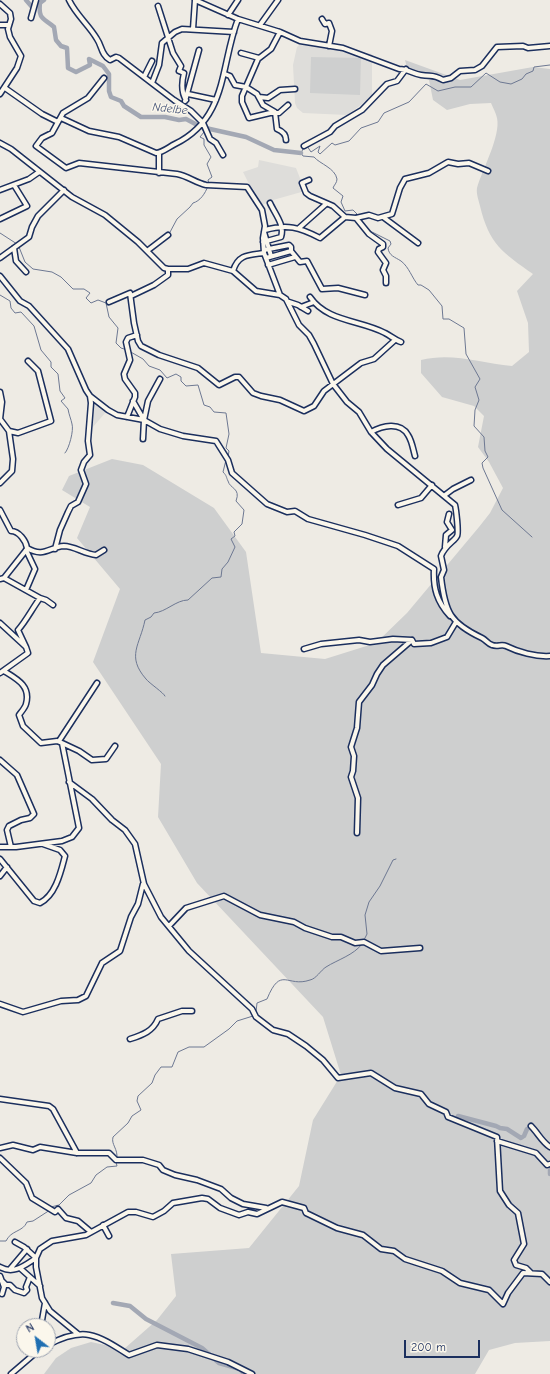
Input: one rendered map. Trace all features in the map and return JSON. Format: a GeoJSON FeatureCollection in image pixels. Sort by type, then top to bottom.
{"type":"FeatureCollection","features":[{"type":"Feature","properties":{"kind":"street"},"geometry":{"type":"LineString","coordinates":[[31,18],[36,0]]}},
{"type":"Feature","properties":{"kind":"street"},"geometry":{"type":"LineString","coordinates":[[69,0],[83,21],[98,39],[101,49],[107,58],[110,60],[116,56],[192,111],[202,124],[210,139],[216,143],[223,155]]}},
{"type":"Feature","properties":{"kind":"street"},"geometry":{"type":"LineString","coordinates":[[193,29],[195,0],[238,19],[260,25],[304,42],[343,48],[399,69],[406,69],[421,75],[433,74],[443,80],[451,78],[460,71],[475,70],[482,66],[497,47],[523,46],[528,48],[550,46]]}},
{"type":"Feature","properties":{"kind":"street"},"geometry":{"type":"LineString","coordinates":[[228,15],[238,0]]}},
{"type":"Feature","properties":{"kind":"street"},"geometry":{"type":"LineString","coordinates":[[260,25],[278,0]]}},
{"type":"Feature","properties":{"kind":"street"},"geometry":{"type":"LineString","coordinates":[[0,4],[10,13],[10,37],[21,56],[17,68],[0,94]]}},
{"type":"Feature","properties":{"kind":"street"},"geometry":{"type":"LineString","coordinates":[[158,6],[173,53],[181,66],[179,71],[184,73],[182,81],[183,95],[186,100]]}},
{"type":"Feature","properties":{"kind":"street"},"geometry":{"type":"LineString","coordinates":[[5,88],[42,114],[89,131],[119,137],[159,152],[179,142],[197,129],[211,112],[225,74],[238,19]]}},
{"type":"Feature","properties":{"kind":"street"},"geometry":{"type":"LineString","coordinates":[[322,19],[325,24],[329,23],[332,31],[329,46]]}},
{"type":"Feature","properties":{"kind":"street"},"geometry":{"type":"LineString","coordinates":[[0,25],[9,25]]}},
{"type":"Feature","properties":{"kind":"street"},"geometry":{"type":"LineString","coordinates":[[152,83],[158,69],[162,43],[168,37],[182,29],[234,32]]}},
{"type":"Feature","properties":{"kind":"street"},"geometry":{"type":"LineString","coordinates":[[280,32],[271,49],[259,58],[246,86],[242,99],[248,118],[276,112],[279,113],[288,105]]}},
{"type":"Feature","properties":{"kind":"street"},"geometry":{"type":"LineString","coordinates":[[183,105],[188,94],[199,50]]}},
{"type":"Feature","properties":{"kind":"street"},"geometry":{"type":"LineString","coordinates":[[241,53],[259,58]]}},
{"type":"Feature","properties":{"kind":"street"},"geometry":{"type":"LineString","coordinates":[[144,77],[152,61]]}},
{"type":"Feature","properties":{"kind":"street"},"geometry":{"type":"LineString","coordinates":[[304,146],[330,132],[335,126],[362,110],[387,84],[397,80],[406,69]]}},
{"type":"Feature","properties":{"kind":"street"},"geometry":{"type":"LineString","coordinates":[[225,74],[230,76],[235,85],[246,86],[259,97],[263,105],[276,112]]}},
{"type":"Feature","properties":{"kind":"street"},"geometry":{"type":"LineString","coordinates":[[104,78],[94,92],[77,105],[63,113],[52,133],[42,138],[36,146],[66,168],[79,164],[188,176],[200,184],[206,185],[247,187],[262,210],[266,241],[272,256]]}},
{"type":"Feature","properties":{"kind":"street"},"geometry":{"type":"LineString","coordinates":[[259,97],[268,98],[280,90],[295,89]]}},
{"type":"Feature","properties":{"kind":"street"},"geometry":{"type":"LineString","coordinates":[[188,94],[216,100]]}},
{"type":"Feature","properties":{"kind":"street"},"geometry":{"type":"LineString","coordinates":[[276,112],[277,129],[282,131],[286,137],[286,140]]}},
{"type":"Feature","properties":{"kind":"street"},"geometry":{"type":"LineString","coordinates":[[0,143],[11,149],[64,190],[105,215],[147,251],[164,268],[188,269],[204,263],[233,270],[256,291],[280,295],[308,311]]}},
{"type":"Feature","properties":{"kind":"street"},"geometry":{"type":"LineString","coordinates":[[159,152],[159,173]]}},
{"type":"Feature","properties":{"kind":"street"},"geometry":{"type":"LineString","coordinates":[[309,180],[302,183],[306,193],[326,204],[333,206],[345,217],[383,217],[392,214],[400,188],[408,178],[429,172],[448,162],[458,164],[469,163],[488,171]]}},
{"type":"Feature","properties":{"kind":"street"},"geometry":{"type":"LineString","coordinates":[[0,190],[14,185],[39,172]]}},
{"type":"Feature","properties":{"kind":"street"},"geometry":{"type":"LineString","coordinates":[[0,219],[27,206],[14,185]]}},
{"type":"Feature","properties":{"kind":"street"},"geometry":{"type":"LineString","coordinates":[[0,258],[20,245],[31,234],[32,227],[38,216],[64,190]]}},
{"type":"Feature","properties":{"kind":"street"},"geometry":{"type":"LineString","coordinates":[[266,241],[281,237],[283,231],[282,225],[270,203]]}},
{"type":"Feature","properties":{"kind":"street"},"geometry":{"type":"LineString","coordinates":[[300,228],[326,204]]}},
{"type":"Feature","properties":{"kind":"street"},"geometry":{"type":"LineString","coordinates":[[264,231],[282,225],[300,228],[321,237],[345,217]]}},
{"type":"Feature","properties":{"kind":"street"},"geometry":{"type":"LineString","coordinates":[[383,217],[418,243]]}},
{"type":"Feature","properties":{"kind":"street"},"geometry":{"type":"LineString","coordinates":[[357,218],[369,234],[383,244],[383,247],[379,249],[378,252],[386,263],[384,270],[386,283]]}},
{"type":"Feature","properties":{"kind":"street"},"geometry":{"type":"LineString","coordinates":[[147,251],[168,235]]}},
{"type":"Feature","properties":{"kind":"street"},"geometry":{"type":"LineString","coordinates":[[266,241],[265,253],[268,265],[280,295]]}},
{"type":"Feature","properties":{"kind":"street"},"geometry":{"type":"LineString","coordinates":[[265,253],[269,249],[287,244],[291,247],[291,251],[300,262],[306,260],[322,290],[338,288],[365,295]]}},
{"type":"Feature","properties":{"kind":"street"},"geometry":{"type":"LineString","coordinates":[[15,248],[16,262],[26,272]]}},
{"type":"Feature","properties":{"kind":"street"},"geometry":{"type":"LineString","coordinates":[[233,270],[239,258],[245,255],[265,253],[272,256],[291,251]]}},
{"type":"Feature","properties":{"kind":"street"},"geometry":{"type":"LineString","coordinates":[[268,265],[295,256]]}},
{"type":"Feature","properties":{"kind":"street"},"geometry":{"type":"LineString","coordinates":[[131,296],[160,281],[168,275],[168,269]]}},
{"type":"Feature","properties":{"kind":"street"},"geometry":{"type":"LineString","coordinates":[[0,276],[20,301],[29,306],[68,349],[90,396],[111,413],[144,420],[160,429],[183,436],[216,442],[228,460],[232,473],[267,504],[287,512],[295,511],[308,519],[398,546],[434,569],[433,582],[440,605],[456,623],[485,639],[489,644],[496,646],[504,644],[517,650],[542,656],[550,656]]}},
{"type":"Feature","properties":{"kind":"street"},"geometry":{"type":"LineString","coordinates":[[109,302],[130,293],[138,341],[147,350],[198,368],[220,385],[235,377],[239,377],[253,393],[280,400],[300,410],[308,411],[314,406],[324,391],[362,363],[374,359],[395,340]]}},
{"type":"Feature","properties":{"kind":"street"},"geometry":{"type":"LineString","coordinates":[[310,297],[326,312],[386,333],[395,340],[401,342]]}},
{"type":"Feature","properties":{"kind":"street"},"geometry":{"type":"LineString","coordinates":[[290,302],[299,325],[309,335],[333,384],[347,402],[359,412],[371,432],[387,449],[445,495],[456,508],[458,530],[457,538],[445,547]]}},
{"type":"Feature","properties":{"kind":"street"},"geometry":{"type":"LineString","coordinates":[[301,307],[314,302]]}},
{"type":"Feature","properties":{"kind":"street"},"geometry":{"type":"LineString","coordinates":[[127,417],[134,401],[135,393],[125,379],[124,374],[130,360],[126,342],[128,338],[137,335]]}},
{"type":"Feature","properties":{"kind":"street"},"geometry":{"type":"LineString","coordinates":[[7,429],[18,433],[51,421],[38,371],[28,361]]}},
{"type":"Feature","properties":{"kind":"street"},"geometry":{"type":"LineString","coordinates":[[143,439],[144,420],[148,401],[160,379]]}},
{"type":"Feature","properties":{"kind":"street"},"geometry":{"type":"LineString","coordinates":[[0,392],[2,402],[0,419],[7,429],[13,459],[12,470],[0,483]]}},
{"type":"Feature","properties":{"kind":"street"},"geometry":{"type":"LineString","coordinates":[[55,549],[60,530],[68,512],[71,506],[78,502],[86,484],[81,470],[84,462],[90,455],[88,441],[91,403],[90,396]]}},
{"type":"Feature","properties":{"kind":"street"},"geometry":{"type":"LineString","coordinates":[[134,401],[144,420]]}},
{"type":"Feature","properties":{"kind":"street"},"geometry":{"type":"LineString","coordinates":[[371,432],[382,427],[393,426],[403,430],[408,435],[415,456]]}},
{"type":"Feature","properties":{"kind":"street"},"geometry":{"type":"LineString","coordinates":[[445,495],[470,480]]}},
{"type":"Feature","properties":{"kind":"street"},"geometry":{"type":"LineString","coordinates":[[398,505],[422,498],[432,485]]}},
{"type":"Feature","properties":{"kind":"street"},"geometry":{"type":"LineString","coordinates":[[0,510],[11,530],[26,541],[26,549],[35,569],[26,590]]}},
{"type":"Feature","properties":{"kind":"street"},"geometry":{"type":"LineString","coordinates":[[449,514],[447,522],[448,527],[452,530],[446,535],[445,547],[440,560],[444,570],[440,577],[446,606],[456,623]]}},
{"type":"Feature","properties":{"kind":"street"},"geometry":{"type":"LineString","coordinates":[[26,549],[35,552],[49,552],[65,546],[96,555],[104,550]]}},
{"type":"Feature","properties":{"kind":"street"},"geometry":{"type":"LineString","coordinates":[[26,549],[2,579],[46,600],[52,605]]}},
{"type":"Feature","properties":{"kind":"street"},"geometry":{"type":"LineString","coordinates":[[0,673],[28,653],[18,630],[25,624],[26,617],[40,598]]}},
{"type":"Feature","properties":{"kind":"street"},"geometry":{"type":"LineString","coordinates":[[0,623],[26,647]]}},
{"type":"Feature","properties":{"kind":"street"},"geometry":{"type":"LineString","coordinates":[[304,649],[321,644],[359,640],[370,642],[393,639],[412,640],[414,644],[420,644],[441,640],[447,637],[456,623]]}},
{"type":"Feature","properties":{"kind":"street"},"geometry":{"type":"LineString","coordinates":[[358,833],[358,798],[351,777],[354,771],[354,756],[350,747],[357,728],[359,702],[372,685],[376,674],[383,665],[412,640]]}},
{"type":"Feature","properties":{"kind":"street"},"geometry":{"type":"LineString","coordinates":[[4,671],[20,680],[25,687],[26,704],[19,715],[23,726],[41,743],[61,742],[97,761],[106,759],[115,746]]}},
{"type":"Feature","properties":{"kind":"street"},"geometry":{"type":"LineString","coordinates":[[0,847],[62,841],[72,837],[79,828],[61,742],[97,683]]}},
{"type":"Feature","properties":{"kind":"street"},"geometry":{"type":"LineString","coordinates":[[0,760],[17,775],[34,814],[30,818],[16,822],[9,826],[7,830],[11,847]]}},
{"type":"Feature","properties":{"kind":"street"},"geometry":{"type":"LineString","coordinates":[[70,782],[92,799],[112,820],[125,830],[135,844],[144,884],[156,910],[189,951],[252,1009],[256,1017],[273,1030],[288,1034],[306,1046],[323,1060],[338,1078],[371,1074],[395,1088],[421,1094],[429,1104],[446,1112],[448,1117],[497,1137],[500,1191],[509,1205],[518,1213],[524,1244],[514,1260],[516,1265],[526,1268],[531,1273]]}},
{"type":"Feature","properties":{"kind":"street"},"geometry":{"type":"LineString","coordinates":[[0,859],[34,901],[40,903],[46,900],[52,893],[65,856],[60,850],[42,843]]}},
{"type":"Feature","properties":{"kind":"street"},"geometry":{"type":"LineString","coordinates":[[0,876],[7,867]]}},
{"type":"Feature","properties":{"kind":"street"},"geometry":{"type":"LineString","coordinates":[[0,1004],[23,1012],[61,1001],[78,1000],[86,996],[102,963],[120,951],[144,884]]}},
{"type":"Feature","properties":{"kind":"street"},"geometry":{"type":"LineString","coordinates":[[169,926],[186,908],[224,896],[254,911],[257,915],[294,922],[305,928],[332,937],[341,937],[355,943],[364,942],[381,951],[420,948]]}},
{"type":"Feature","properties":{"kind":"street"},"geometry":{"type":"LineString","coordinates":[[130,1039],[156,1027],[158,1020],[182,1011],[192,1011]]}},
{"type":"Feature","properties":{"kind":"street"},"geometry":{"type":"LineString","coordinates":[[0,1098],[49,1106],[53,1110],[76,1153]]}},
{"type":"Feature","properties":{"kind":"street"},"geometry":{"type":"LineString","coordinates":[[531,1126],[550,1147]]}},
{"type":"Feature","properties":{"kind":"street"},"geometry":{"type":"LineString","coordinates":[[497,1141],[536,1153],[547,1165],[550,1164]]}},
{"type":"Feature","properties":{"kind":"street"},"geometry":{"type":"LineString","coordinates":[[0,1148],[12,1145],[33,1150],[40,1147],[76,1153],[110,1154],[116,1160],[143,1160],[158,1165],[163,1170],[175,1175],[197,1180],[221,1190],[231,1198],[243,1204],[266,1208]]}},
{"type":"Feature","properties":{"kind":"street"},"geometry":{"type":"LineString","coordinates":[[0,1158],[26,1183],[32,1198],[55,1212],[58,1209],[66,1218],[78,1221],[92,1232]]}},
{"type":"Feature","properties":{"kind":"street"},"geometry":{"type":"LineString","coordinates":[[42,1318],[44,1303],[37,1273],[36,1258],[40,1249],[45,1245],[52,1241],[78,1237],[92,1232],[128,1212],[136,1212],[153,1218],[173,1203],[202,1198],[208,1199],[216,1205],[239,1215],[248,1212],[256,1214],[266,1208],[282,1202],[304,1208],[306,1213],[337,1228],[363,1235],[381,1249],[394,1251],[405,1259],[442,1271],[460,1283],[489,1290],[503,1304],[508,1293],[517,1284],[523,1274],[542,1274],[550,1282]]}},
{"type":"Feature","properties":{"kind":"street"},"geometry":{"type":"LineString","coordinates":[[103,1225],[109,1236]]}},
{"type":"Feature","properties":{"kind":"street"},"geometry":{"type":"LineString","coordinates":[[14,1242],[27,1249],[36,1258]]}},
{"type":"Feature","properties":{"kind":"street"},"geometry":{"type":"LineString","coordinates":[[10,1269],[27,1249]]}},
{"type":"Feature","properties":{"kind":"street"},"geometry":{"type":"LineString","coordinates":[[2,1294],[4,1287],[0,1275],[5,1270],[21,1269],[36,1258]]}},
{"type":"Feature","properties":{"kind":"street"},"geometry":{"type":"LineString","coordinates":[[0,1267],[5,1270]]}},
{"type":"Feature","properties":{"kind":"street"},"geometry":{"type":"LineString","coordinates":[[21,1269],[40,1286]]}},
{"type":"Feature","properties":{"kind":"street"},"geometry":{"type":"LineString","coordinates":[[2,1281],[6,1285],[10,1284],[14,1290],[24,1293],[27,1290],[26,1287],[30,1277],[37,1273]]}},
{"type":"Feature","properties":{"kind":"street"},"geometry":{"type":"LineString","coordinates":[[44,1303],[63,1324],[78,1334]]}},
{"type":"Feature","properties":{"kind":"street"},"geometry":{"type":"LineString","coordinates":[[56,1342],[78,1334],[93,1335],[128,1355],[157,1345],[188,1349],[228,1362],[252,1374]]}},
{"type":"Feature","properties":{"kind":"street"},"geometry":{"type":"LineString","coordinates":[[11,1374],[28,1358]]}},
{"type":"Feature","properties":{"kind":"shaded area"},"geometry":{"type":"Polygon","coordinates":[[[303,42],[372,54],[372,97],[347,115],[303,113],[297,108],[295,103],[293,65],[297,47],[303,42]]]}},
{"type":"Feature","properties":{"kind":"shaded area"},"geometry":{"type":"Polygon","coordinates":[[[311,57],[361,58],[360,95],[310,93],[311,57]]]}},
{"type":"Feature","properties":{"kind":"shaded area"},"geometry":{"type":"Polygon","coordinates":[[[405,60],[460,80],[533,67],[550,69],[550,1341],[515,1343],[489,1350],[475,1374],[44,1374],[56,1358],[71,1348],[91,1342],[124,1349],[157,1320],[176,1296],[171,1254],[249,1248],[299,1186],[313,1120],[341,1075],[323,1017],[197,883],[158,817],[161,764],[93,662],[120,589],[77,538],[90,507],[62,490],[69,476],[112,459],[143,465],[214,508],[246,552],[261,653],[325,659],[376,643],[407,613],[479,527],[490,513],[503,488],[489,462],[478,447],[484,416],[474,406],[442,397],[421,373],[421,360],[444,357],[512,366],[529,352],[528,323],[517,291],[533,274],[505,253],[493,239],[484,219],[477,193],[479,181],[496,134],[497,116],[491,103],[470,104],[447,110],[433,100],[429,80],[408,71],[405,60]]]}},
{"type":"Feature","properties":{"kind":"shaded area"},"geometry":{"type":"Polygon","coordinates":[[[259,160],[296,168],[305,191],[273,200],[260,206],[243,172],[258,167],[259,160]]]}},
{"type":"Feature","properties":{"kind":"shaded area"},"geometry":{"type":"Polygon","coordinates":[[[92,399],[106,412],[92,428],[91,422],[92,399]]]}},
{"type":"Feature","properties":{"kind":"waterway","name":"Ndelbe"},"geometry":{"type":"LineString","coordinates":[[26,0],[32,7],[35,6]]}},
{"type":"Feature","properties":{"kind":"waterway","name":"Ndelbe"},"geometry":{"type":"LineString","coordinates":[[44,0],[40,3],[41,16],[54,27],[56,40],[61,46],[67,48],[68,68],[76,72],[90,65],[89,59],[103,66],[109,74],[109,91],[111,97],[121,101],[124,106],[141,117],[165,117],[179,120],[186,119],[201,127],[246,137],[274,150],[301,153]]}},
{"type":"Feature","properties":{"kind":"waterway"},"geometry":{"type":"LineString","coordinates":[[307,146],[311,152],[320,146],[318,152],[320,154],[332,143],[335,145],[349,141],[361,128],[378,122],[384,113],[409,102],[426,84],[438,91],[455,87],[471,87],[486,73],[500,82],[511,84],[522,79],[526,74],[533,71],[534,67],[550,65]]}},
{"type":"Feature","properties":{"kind":"waterway"},"geometry":{"type":"LineString","coordinates":[[201,127],[204,132],[200,137],[204,139],[204,145],[211,157],[207,164],[212,177],[208,180],[209,184]]}},
{"type":"Feature","properties":{"kind":"waterway"},"geometry":{"type":"LineString","coordinates":[[304,147],[301,153],[303,156],[314,157],[336,175],[337,180],[333,188],[343,196],[341,202],[345,211],[353,210],[359,216]]}},
{"type":"Feature","properties":{"kind":"waterway"},"geometry":{"type":"LineString","coordinates":[[169,234],[177,219],[193,203],[200,199],[208,186]]}},
{"type":"Feature","properties":{"kind":"waterway"},"geometry":{"type":"LineString","coordinates":[[361,219],[365,226]]}},
{"type":"Feature","properties":{"kind":"waterway"},"geometry":{"type":"LineString","coordinates":[[368,230],[390,241],[391,244],[388,248],[390,253],[404,263],[418,285],[421,285],[429,290],[442,306],[443,319],[449,319],[464,328],[466,354],[480,379],[475,387],[479,400],[475,410],[474,426],[484,437],[485,451],[488,457],[482,463],[483,468],[502,510],[532,537]]}},
{"type":"Feature","properties":{"kind":"waterway"},"geometry":{"type":"LineString","coordinates":[[0,233],[17,244]]}},
{"type":"Feature","properties":{"kind":"waterway"},"geometry":{"type":"LineString","coordinates":[[19,247],[25,262],[33,269],[52,272],[61,277],[73,289],[84,289],[90,293],[86,298],[91,303],[98,300],[106,303],[109,317],[118,328],[116,343],[121,348],[127,350]]}},
{"type":"Feature","properties":{"kind":"waterway"},"geometry":{"type":"LineString","coordinates":[[0,295],[10,301],[11,308],[15,313],[21,312],[34,326],[41,350],[51,362],[51,367],[58,374],[60,391],[65,398],[61,401],[68,409],[72,427],[71,439],[65,453]]}},
{"type":"Feature","properties":{"kind":"waterway"},"geometry":{"type":"LineString","coordinates":[[129,351],[143,359],[149,366],[160,370],[167,378],[176,374],[181,377],[181,381],[186,386],[198,385],[204,405],[210,407],[214,412],[226,413],[229,434],[226,448],[229,451],[228,457]]}},
{"type":"Feature","properties":{"kind":"waterway"},"geometry":{"type":"LineString","coordinates":[[165,696],[148,681],[140,671],[137,664],[136,650],[145,620],[151,617],[154,613],[163,611],[179,602],[188,600],[212,578],[221,577],[222,569],[228,562],[235,547],[231,539],[235,536],[234,532],[242,524],[244,510],[236,501],[236,491],[229,484],[223,472],[226,460]]}},
{"type":"Feature","properties":{"kind":"waterway"},"geometry":{"type":"LineString","coordinates":[[364,940],[367,934],[365,915],[369,902],[380,886],[393,860],[396,859]]}},
{"type":"Feature","properties":{"kind":"waterway"},"geometry":{"type":"LineString","coordinates":[[256,1012],[257,1003],[267,999],[276,983],[281,980],[302,982],[312,979],[326,967],[350,954],[362,944]]}},
{"type":"Feature","properties":{"kind":"waterway"},"geometry":{"type":"LineString","coordinates":[[117,1159],[117,1152],[113,1142],[113,1137],[128,1123],[132,1116],[141,1110],[137,1101],[138,1096],[152,1083],[155,1075],[161,1067],[172,1067],[178,1052],[189,1047],[204,1047],[229,1029],[237,1021],[253,1016]]}},
{"type":"Feature","properties":{"kind":"waterway"},"geometry":{"type":"LineString","coordinates":[[458,1116],[507,1129],[521,1138],[524,1136],[527,1129],[532,1127],[534,1129]]}},
{"type":"Feature","properties":{"kind":"waterway"},"geometry":{"type":"LineString","coordinates":[[51,1207],[59,1205],[69,1195],[91,1183],[96,1175],[107,1167],[117,1166],[116,1162]]}},
{"type":"Feature","properties":{"kind":"waterway"},"geometry":{"type":"LineString","coordinates":[[0,1241],[6,1241],[8,1237],[23,1228],[27,1222],[33,1221],[50,1210]]}},
{"type":"Feature","properties":{"kind":"waterway"},"geometry":{"type":"LineString","coordinates":[[113,1303],[130,1306],[146,1319],[202,1348],[219,1363],[240,1369],[244,1374]]}}]}
